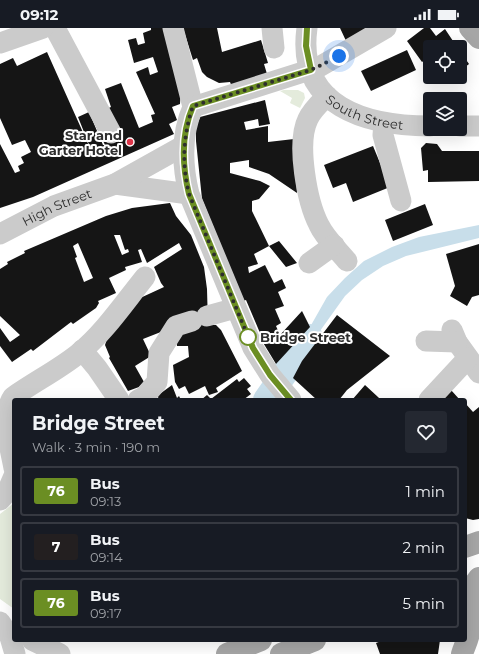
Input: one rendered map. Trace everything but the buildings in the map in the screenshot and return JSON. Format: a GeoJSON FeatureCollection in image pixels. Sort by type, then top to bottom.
{"type":"FeatureCollection","features":[{"type":"Feature","properties":{"kind":"main road"},"geometry":{"type":"LineString","coordinates":[[467,546],[479,542]]}},
{"type":"Feature","properties":{"kind":"main road"},"geometry":{"type":"LineString","coordinates":[[467,573],[479,567]]}},
{"type":"Feature","properties":{"kind":"main road"},"geometry":{"type":"LineString","coordinates":[[467,638],[469,633],[468,609],[470,593],[479,578]]}},
{"type":"Feature","properties":{"kind":"main road"},"geometry":{"type":"LineString","coordinates":[[228,654],[256,642]]}},
{"type":"Feature","properties":{"kind":"main road"},"geometry":{"type":"LineString","coordinates":[[281,654],[310,642]]}},
{"type":"Feature","properties":{"kind":"main road"},"geometry":{"type":"LineString","coordinates":[[460,642],[461,654]]}},
{"type":"Feature","properties":{"kind":"main road"},"geometry":{"type":"LineString","coordinates":[[461,654],[466,642]]}},
{"type":"Feature","properties":{"kind":"street"},"geometry":{"type":"LineString","coordinates":[[0,43],[43,28]]}},
{"type":"Feature","properties":{"kind":"street"},"geometry":{"type":"LineString","coordinates":[[54,28],[111,133]]}},
{"type":"Feature","properties":{"kind":"street"},"geometry":{"type":"LineString","coordinates":[[173,28],[193,106],[187,125],[183,146],[184,169],[189,194],[253,348],[281,388]]}},
{"type":"Feature","properties":{"kind":"street","name":"South Street"},"geometry":{"type":"LineString","coordinates":[[307,28],[306,46],[311,70],[314,79],[327,96],[349,113],[384,123],[423,126]]}},
{"type":"Feature","properties":{"kind":"street"},"geometry":{"type":"LineString","coordinates":[[193,106],[311,70],[386,28]]}},
{"type":"Feature","properties":{"kind":"street"},"geometry":{"type":"LineString","coordinates":[[327,96],[309,117],[306,125],[304,138],[305,183],[319,226],[348,261]]}},
{"type":"Feature","properties":{"kind":"street"},"geometry":{"type":"LineString","coordinates":[[384,123],[383,135],[401,201]]}},
{"type":"Feature","properties":{"kind":"street"},"geometry":{"type":"LineString","coordinates":[[467,126],[479,126]]}},
{"type":"Feature","properties":{"kind":"street","name":"High Street"},"geometry":{"type":"LineString","coordinates":[[0,234],[54,206],[115,184],[183,146]]}},
{"type":"Feature","properties":{"kind":"street","name":"High Street"},"geometry":{"type":"LineString","coordinates":[[115,184],[189,194]]}},
{"type":"Feature","properties":{"kind":"street"},"geometry":{"type":"LineString","coordinates":[[309,262],[334,245]]}},
{"type":"Feature","properties":{"kind":"street"},"geometry":{"type":"LineString","coordinates":[[12,398],[65,364],[82,350],[111,319],[145,277]]}},
{"type":"Feature","properties":{"kind":"street"},"geometry":{"type":"LineString","coordinates":[[142,398],[156,382],[158,353],[176,326],[236,308]]}},
{"type":"Feature","properties":{"kind":"street"},"geometry":{"type":"LineString","coordinates":[[426,341],[464,351],[430,398]]}},
{"type":"Feature","properties":{"kind":"street"},"geometry":{"type":"LineString","coordinates":[[82,350],[97,368],[118,398]]}},
{"type":"Feature","properties":{"kind":"street"},"geometry":{"type":"LineString","coordinates":[[12,398],[8,404],[6,425],[12,457]]}},
{"type":"Feature","properties":{"kind":"street"},"geometry":{"type":"LineString","coordinates":[[0,621],[12,628]]}},
{"type":"Feature","properties":{"kind":"street"},"geometry":{"type":"LineString","coordinates":[[0,621],[10,637],[15,654]]}},
{"type":"Feature","properties":{"kind":"street"},"geometry":{"type":"LineString","coordinates":[[36,642],[60,654]]}},
{"type":"Feature","properties":{"kind":"street"},"geometry":{"type":"LineString","coordinates":[[219,654],[230,642]]}},
{"type":"Feature","properties":{"kind":"green space"},"geometry":{"type":"Polygon","coordinates":[[[298,90],[304,93],[305,98],[300,108],[290,103],[292,98],[280,91],[298,90]]]}},
{"type":"Feature","properties":{"kind":"green space"},"geometry":{"type":"Polygon","coordinates":[[[12,505],[12,608],[0,599],[0,514],[12,505]]]}},
{"type":"Feature","properties":{"kind":"water"},"geometry":{"type":"Polygon","coordinates":[[[479,225],[479,238],[406,256],[383,266],[362,280],[345,296],[292,370],[283,359],[310,327],[327,297],[364,261],[392,247],[419,237],[479,225]]]}},
{"type":"Feature","properties":{"kind":"waterway"},"geometry":{"type":"LineString","coordinates":[[267,398],[310,337]]}},
{"type":"Feature","properties":{"kind":"bus line","name":"76"},"geometry":{"type":"LineString","coordinates":[[289,398],[270,375],[249,339],[189,194],[184,169],[183,146],[187,125],[193,106],[311,70],[306,46],[307,28]]}},
{"type":"Feature","properties":{"kind":"place","name":"Star and Garter Hotel"},"geometry":{"type":"Point","coordinates":[130,142]}},
{"type":"Feature","properties":{"kind":"place","name":"Bridge Street"},"geometry":{"type":"Point","coordinates":[248,337]}},
{"type":"Feature","properties":{"kind":"route"},"geometry":{"type":"LineString","coordinates":[[248,337],[249,339],[189,194],[184,169],[183,146],[191,112],[193,106],[311,70],[339,56]]}}]}
